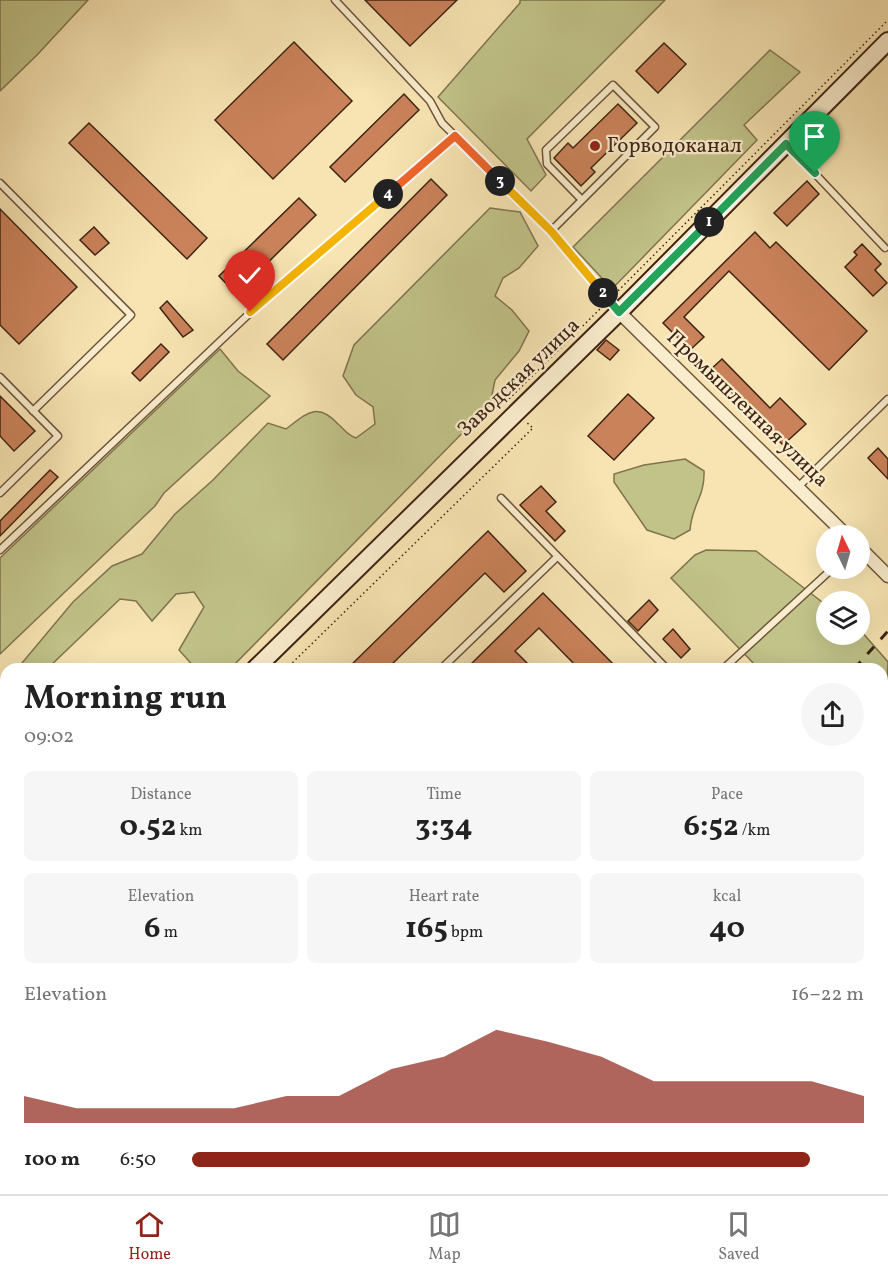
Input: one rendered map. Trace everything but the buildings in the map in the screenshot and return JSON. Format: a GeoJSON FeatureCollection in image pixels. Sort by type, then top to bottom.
{"type":"FeatureCollection","features":[{"type":"Feature","properties":{"kind":"main road","name":"Заводская улица"},"geometry":{"type":"LineString","coordinates":[[261,663],[619,312],[888,41]]}},
{"type":"Feature","properties":{"kind":"street","name":"Промышленная улица"},"geometry":{"type":"LineString","coordinates":[[619,312],[836,525]]}},
{"type":"Feature","properties":{"kind":"street"},"geometry":{"type":"LineString","coordinates":[[870,558],[888,576]]}},
{"type":"Feature","properties":{"kind":"lane"},"geometry":{"type":"LineString","coordinates":[[334,0],[430,101],[442,123],[551,231],[619,312]]}},
{"type":"Feature","properties":{"kind":"lane"},"geometry":{"type":"LineString","coordinates":[[551,231],[656,127],[613,85],[546,150],[546,164],[582,200]]}},
{"type":"Feature","properties":{"kind":"lane"},"geometry":{"type":"LineString","coordinates":[[0,550],[250,312],[455,136]]}},
{"type":"Feature","properties":{"kind":"lane"},"geometry":{"type":"LineString","coordinates":[[786,144],[885,248]]}},
{"type":"Feature","properties":{"kind":"lane"},"geometry":{"type":"LineString","coordinates":[[0,183],[130,315],[33,411]]}},
{"type":"Feature","properties":{"kind":"lane"},"geometry":{"type":"LineString","coordinates":[[0,377],[58,436],[0,493]]}},
{"type":"Feature","properties":{"kind":"lane"},"geometry":{"type":"LineString","coordinates":[[798,487],[888,399]]}},
{"type":"Feature","properties":{"kind":"lane"},"geometry":{"type":"LineString","coordinates":[[501,498],[661,663]]}},
{"type":"Feature","properties":{"kind":"lane"},"geometry":{"type":"LineString","coordinates":[[447,663],[557,557]]}},
{"type":"Feature","properties":{"kind":"lane"},"geometry":{"type":"LineString","coordinates":[[730,663],[821,579]]}},
{"type":"Feature","properties":{"kind":"green space"},"geometry":{"type":"Polygon","coordinates":[[[0,0],[88,0],[0,91],[0,0]]]}},
{"type":"Feature","properties":{"kind":"green space"},"geometry":{"type":"Polygon","coordinates":[[[520,0],[665,0],[527,139],[546,175],[531,191],[438,97],[520,3],[520,0]]]}},
{"type":"Feature","properties":{"kind":"green space"},"geometry":{"type":"Polygon","coordinates":[[[770,50],[800,72],[744,125],[757,140],[612,289],[573,247],[770,50]]]}},
{"type":"Feature","properties":{"kind":"green space"},"geometry":{"type":"Polygon","coordinates":[[[490,208],[520,212],[538,246],[519,268],[503,278],[495,296],[512,310],[529,331],[519,351],[495,380],[490,405],[236,663],[191,663],[179,650],[204,607],[194,592],[176,594],[152,621],[136,601],[120,599],[53,663],[22,663],[73,602],[112,566],[142,554],[175,514],[213,480],[268,423],[286,429],[312,412],[324,413],[356,438],[375,424],[373,407],[356,395],[343,376],[354,345],[490,208]]]}},
{"type":"Feature","properties":{"kind":"green space"},"geometry":{"type":"Polygon","coordinates":[[[220,349],[238,371],[270,396],[164,493],[155,506],[0,654],[0,558],[220,349]]]}},
{"type":"Feature","properties":{"kind":"green space"},"geometry":{"type":"Polygon","coordinates":[[[685,459],[704,471],[703,488],[693,513],[690,530],[674,539],[647,530],[614,482],[614,474],[644,465],[685,459]]]}},
{"type":"Feature","properties":{"kind":"green space"},"geometry":{"type":"Polygon","coordinates":[[[706,550],[756,551],[816,597],[816,645],[870,645],[870,641],[888,663],[753,663],[671,578],[695,555],[706,550]]]}},
{"type":"Feature","properties":{"kind":"railway"},"geometry":{"type":"LineString","coordinates":[[859,663],[888,631]]}},
{"type":"Feature","properties":{"kind":"place","name":"Горводоканал"},"geometry":{"type":"Point","coordinates":[595,146]}},
{"type":"Feature","properties":{"kind":"route"},"geometry":{"type":"LineString","coordinates":[[250,312],[455,136],[551,231],[619,312],[786,144],[815,173]]}}]}
